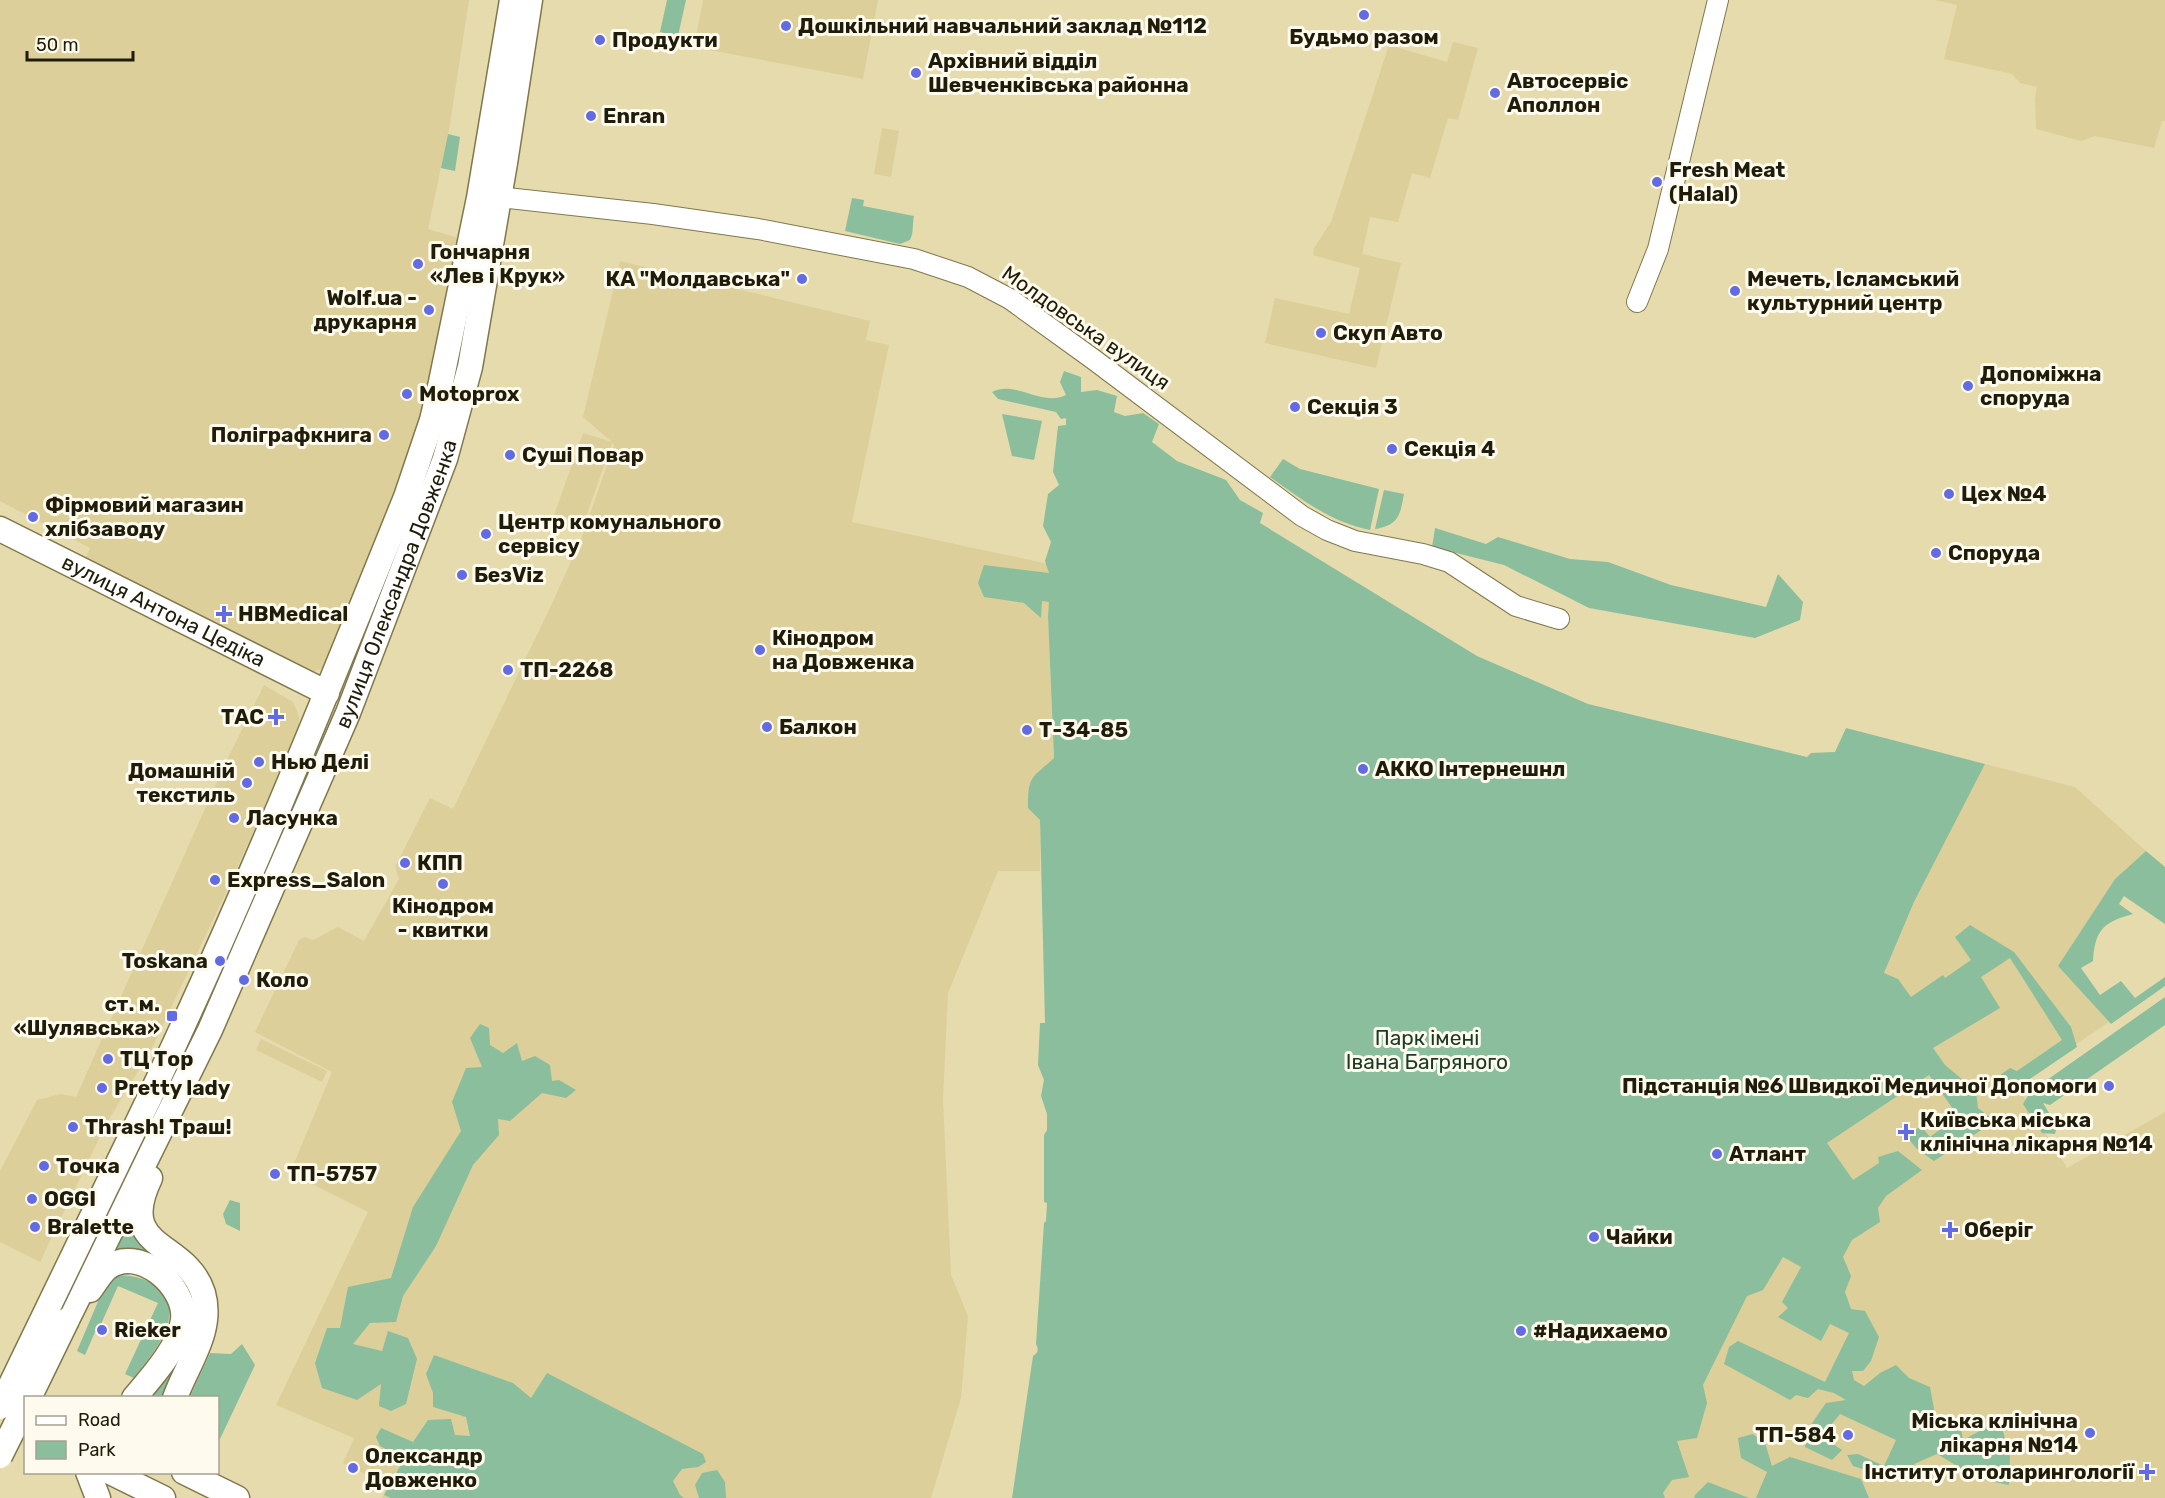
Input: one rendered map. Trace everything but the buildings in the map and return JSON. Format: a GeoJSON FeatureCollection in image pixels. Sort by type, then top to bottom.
{"type":"FeatureCollection","features":[{"type":"Feature","properties":{"kind":"main road","name":"вулиця Олександра Довженка"},"geometry":{"type":"LineString","coordinates":[[145,1133],[193,1008],[327,693],[406,497],[432,420],[479,198],[512,0]]}},
{"type":"Feature","properties":{"kind":"main road","name":"вулиця Олександра Довженка"},"geometry":{"type":"LineString","coordinates":[[145,1133],[210,1030],[348,713],[445,459],[470,367],[530,0]]}},
{"type":"Feature","properties":{"kind":"main road","name":"вулиця Антона Цедіка"},"geometry":{"type":"LineString","coordinates":[[0,529],[327,693]]}},
{"type":"Feature","properties":{"kind":"main road"},"geometry":{"type":"LineString","coordinates":[[176,1396],[200,1346],[205,1310],[203,1293],[194,1276],[180,1260],[144,1230],[140,1216],[140,1204],[189,1097],[210,1030]]}},
{"type":"Feature","properties":{"kind":"main road"},"geometry":{"type":"LineString","coordinates":[[31,1396],[67,1320],[145,1133]]}},
{"type":"Feature","properties":{"kind":"main road"},"geometry":{"type":"LineString","coordinates":[[0,1407],[145,1133]]}},
{"type":"Feature","properties":{"kind":"main road"},"geometry":{"type":"LineString","coordinates":[[67,1320],[107,1268],[120,1262],[136,1262],[153,1268],[177,1290],[182,1302],[184,1318],[181,1331],[148,1382],[136,1396]]}},
{"type":"Feature","properties":{"kind":"main road"},"geometry":{"type":"LineString","coordinates":[[0,1382],[26,1396]]}},
{"type":"Feature","properties":{"kind":"main road"},"geometry":{"type":"LineString","coordinates":[[0,1456],[24,1408]]}},
{"type":"Feature","properties":{"kind":"main road"},"geometry":{"type":"LineString","coordinates":[[0,1418],[24,1430]]}},
{"type":"Feature","properties":{"kind":"main road"},"geometry":{"type":"LineString","coordinates":[[88,1474],[98,1498]]}},
{"type":"Feature","properties":{"kind":"main road"},"geometry":{"type":"LineString","coordinates":[[113,1474],[163,1498]]}},
{"type":"Feature","properties":{"kind":"main road"},"geometry":{"type":"LineString","coordinates":[[188,1474],[237,1498]]}},
{"type":"Feature","properties":{"kind":"street"},"geometry":{"type":"LineString","coordinates":[[1637,302],[1658,249],[1718,0]]}},
{"type":"Feature","properties":{"kind":"street","name":"Молдовська вулиця"},"geometry":{"type":"LineString","coordinates":[[499,197],[653,214],[758,229],[914,259],[968,277],[1010,299],[1302,516],[1327,530],[1355,541],[1423,554],[1449,562],[1516,606],[1559,619]]}},
{"type":"Feature","properties":{"kind":"shaded area"},"geometry":{"type":"Polygon","coordinates":[[[0,0],[469,0],[450,124],[428,229],[462,239],[416,451],[328,662],[321,669],[309,673],[83,563],[90,548],[0,501],[0,0]]]}},
{"type":"Feature","properties":{"kind":"shaded area","name":"Дошкільний навчальний заклад №112"},"geometry":{"type":"Polygon","coordinates":[[[703,0],[878,0],[863,79],[694,47],[703,0]]]}},
{"type":"Feature","properties":{"kind":"shaded area"},"geometry":{"type":"Polygon","coordinates":[[[1935,0],[2165,0],[2165,121],[2162,121],[2154,148],[2095,136],[2081,141],[2036,129],[2037,87],[2020,83],[2012,74],[1944,59],[1957,5],[1935,0]]]}},
{"type":"Feature","properties":{"kind":"shaded area"},"geometry":{"type":"Polygon","coordinates":[[[1453,42],[1478,48],[1458,120],[1448,118],[1430,178],[1412,173],[1398,222],[1370,217],[1362,254],[1401,263],[1376,368],[1265,343],[1275,298],[1349,314],[1360,268],[1313,255],[1314,248],[1331,222],[1389,45],[1447,62],[1453,42]]]}},
{"type":"Feature","properties":{"kind":"shaded area"},"geometry":{"type":"Polygon","coordinates":[[[882,128],[899,131],[891,177],[874,174],[882,128]]]}},
{"type":"Feature","properties":{"kind":"shaded area"},"geometry":{"type":"Polygon","coordinates":[[[620,261],[870,321],[866,340],[889,345],[852,522],[1053,565],[1048,616],[1055,792],[1040,793],[1040,871],[998,871],[948,993],[943,1099],[951,1275],[968,1316],[961,1398],[931,1498],[382,1498],[388,1485],[343,1463],[354,1438],[276,1405],[368,1212],[290,1173],[332,1072],[255,1032],[299,940],[305,937],[313,940],[338,927],[364,941],[399,879],[395,867],[430,798],[453,809],[548,612],[581,540],[614,445],[612,443],[581,531],[552,521],[583,433],[612,442],[583,417],[620,261]]]}},
{"type":"Feature","properties":{"kind":"shaded area"},"geometry":{"type":"Polygon","coordinates":[[[264,685],[293,702],[299,716],[299,729],[230,884],[151,1050],[106,1124],[40,1262],[0,1242],[0,1171],[37,1100],[61,1094],[76,1097],[225,764],[264,685]]]}},
{"type":"Feature","properties":{"kind":"shaded area","name":"Київська міська клінічна лікарня №14"},"geometry":{"type":"Polygon","coordinates":[[[1985,764],[2075,787],[2146,851],[2115,879],[2058,966],[2109,1022],[2016,1085],[2067,1168],[2165,1112],[2165,1498],[1633,1498],[1840,1078],[1914,902],[1985,764]]]}},
{"type":"Feature","properties":{"kind":"shaded area"},"geometry":{"type":"Polygon","coordinates":[[[261,1039],[327,1071],[322,1082],[256,1050],[261,1039]]]}},
{"type":"Feature","properties":{"kind":"green space"},"geometry":{"type":"Polygon","coordinates":[[[667,0],[686,0],[678,36],[660,32],[667,0]]]}},
{"type":"Feature","properties":{"kind":"green space"},"geometry":{"type":"Polygon","coordinates":[[[448,134],[460,137],[455,171],[441,168],[448,134]]]}},
{"type":"Feature","properties":{"kind":"green space"},"geometry":{"type":"Polygon","coordinates":[[[852,198],[864,200],[863,206],[914,216],[910,240],[900,244],[845,231],[852,198]]]}},
{"type":"Feature","properties":{"kind":"green space","name":"Парк імені Івана Багряного"},"geometry":{"type":"Polygon","coordinates":[[[1064,371],[1081,377],[1081,392],[1097,390],[1117,396],[1114,412],[1125,416],[1143,413],[1159,424],[1152,442],[1177,461],[1226,480],[1240,500],[1263,513],[1260,523],[1477,656],[1588,704],[1807,757],[1811,753],[1835,752],[1846,728],[1985,764],[1914,902],[1884,973],[1898,979],[1911,997],[1943,975],[1945,978],[1971,960],[1955,937],[1970,925],[2014,952],[2071,1027],[2077,1047],[2024,1083],[1993,1080],[2010,1068],[2017,1071],[2062,1040],[2010,958],[1981,977],[2000,1008],[1933,1048],[1945,1065],[1976,1091],[1978,1108],[1995,1121],[1934,1161],[1917,1149],[1906,1136],[1921,1126],[1930,1137],[1958,1116],[1929,1075],[1827,1143],[1853,1180],[1879,1163],[1878,1157],[1898,1151],[1922,1170],[1886,1196],[1878,1208],[1880,1222],[1852,1240],[1843,1257],[1851,1276],[1845,1292],[1851,1309],[1865,1311],[1879,1337],[1871,1361],[1863,1371],[1852,1371],[1854,1380],[1864,1386],[1880,1373],[1896,1365],[1909,1378],[1930,1387],[1936,1420],[1961,1428],[1963,1440],[2000,1420],[2010,1457],[2009,1485],[1979,1479],[1937,1454],[1914,1464],[1919,1477],[1891,1478],[1853,1466],[1847,1455],[1858,1454],[1884,1466],[1896,1440],[1840,1414],[1830,1426],[1827,1440],[1842,1450],[1832,1460],[1805,1447],[1810,1426],[1826,1403],[1846,1400],[1834,1393],[1818,1389],[1808,1398],[1796,1395],[1790,1400],[1724,1364],[1729,1347],[1738,1341],[1825,1382],[1849,1333],[1830,1324],[1821,1341],[1778,1317],[1788,1308],[1782,1302],[1801,1267],[1783,1257],[1763,1290],[1747,1296],[1703,1385],[1707,1403],[1697,1438],[1677,1441],[1689,1477],[1672,1480],[1663,1493],[1665,1498],[1012,1498],[1033,1356],[1038,1349],[1036,1344],[1047,1203],[1044,1202],[1044,1135],[1047,1130],[1047,1114],[1041,1096],[1044,1080],[1038,1065],[1040,1023],[1045,1023],[1040,820],[1028,808],[1032,779],[1054,758],[1049,602],[1042,601],[1041,618],[1024,603],[984,597],[978,583],[984,565],[1049,573],[1045,561],[1051,542],[1043,526],[1048,494],[1059,485],[1053,472],[1058,426],[1066,425],[1066,418],[1061,419],[1056,412],[998,399],[992,392],[1010,389],[1047,398],[1057,398],[1066,395],[1060,382],[1064,371]]]}},
{"type":"Feature","properties":{"kind":"green space"},"geometry":{"type":"Polygon","coordinates":[[[1002,414],[1042,421],[1034,460],[1012,456],[1002,414]]]}},
{"type":"Feature","properties":{"kind":"green space"},"geometry":{"type":"Polygon","coordinates":[[[1283,459],[1300,469],[1379,489],[1370,530],[1330,516],[1305,502],[1270,477],[1283,459]]]}},
{"type":"Feature","properties":{"kind":"green space"},"geometry":{"type":"Polygon","coordinates":[[[1384,490],[1404,494],[1401,508],[1394,522],[1375,529],[1384,490]]]}},
{"type":"Feature","properties":{"kind":"green space"},"geometry":{"type":"Polygon","coordinates":[[[1435,528],[1486,544],[1498,537],[1570,559],[1608,562],[1671,585],[1766,607],[1778,574],[1803,602],[1800,620],[1755,638],[1589,608],[1504,565],[1432,547],[1435,528]]]}},
{"type":"Feature","properties":{"kind":"green space"},"geometry":{"type":"Polygon","coordinates":[[[2146,851],[2165,867],[2165,924],[2124,896],[2119,904],[2133,914],[2115,920],[2103,929],[2096,941],[2093,961],[2081,968],[2100,995],[2121,981],[2135,998],[2165,977],[2165,986],[2111,1024],[2058,966],[2115,879],[2146,851]]]}},
{"type":"Feature","properties":{"kind":"green space"},"geometry":{"type":"Polygon","coordinates":[[[2165,997],[2165,1025],[2050,1105],[2043,1103],[2057,1126],[2055,1134],[2042,1133],[2023,1104],[2030,1092],[2165,997]]]}},
{"type":"Feature","properties":{"kind":"green space"},"geometry":{"type":"Polygon","coordinates":[[[480,1024],[489,1028],[490,1045],[503,1053],[517,1043],[522,1061],[535,1056],[550,1065],[552,1081],[559,1080],[576,1090],[566,1098],[542,1093],[510,1121],[498,1119],[499,1135],[473,1165],[436,1246],[403,1296],[396,1322],[370,1323],[353,1344],[382,1351],[388,1331],[408,1338],[417,1359],[406,1404],[391,1411],[379,1406],[381,1384],[357,1400],[322,1388],[315,1363],[327,1328],[340,1328],[348,1287],[391,1278],[413,1207],[461,1131],[452,1102],[466,1068],[482,1067],[470,1038],[480,1024]]]}},
{"type":"Feature","properties":{"kind":"green space"},"geometry":{"type":"Polygon","coordinates":[[[230,1200],[240,1203],[240,1231],[226,1224],[223,1214],[230,1200]]]}},
{"type":"Feature","properties":{"kind":"green space"},"geometry":{"type":"Polygon","coordinates":[[[126,1206],[178,1268],[194,1295],[195,1327],[163,1396],[153,1396],[168,1378],[182,1352],[193,1300],[178,1272],[110,1252],[126,1206]]]}},
{"type":"Feature","properties":{"kind":"green space"},"geometry":{"type":"Polygon","coordinates":[[[120,1275],[148,1281],[162,1292],[168,1303],[169,1314],[163,1337],[134,1378],[125,1374],[158,1303],[118,1286],[85,1355],[77,1351],[108,1278],[120,1275]]]}},
{"type":"Feature","properties":{"kind":"green space"},"geometry":{"type":"Polygon","coordinates":[[[242,1344],[255,1365],[220,1439],[219,1396],[190,1396],[210,1353],[231,1354],[242,1344]]]}},
{"type":"Feature","properties":{"kind":"green space"},"geometry":{"type":"Polygon","coordinates":[[[434,1355],[513,1383],[531,1398],[547,1373],[703,1454],[706,1462],[698,1467],[682,1469],[673,1481],[684,1498],[391,1498],[384,1495],[404,1459],[380,1446],[376,1437],[381,1428],[413,1442],[428,1420],[451,1419],[455,1435],[470,1436],[466,1417],[433,1407],[433,1393],[426,1374],[434,1355]]]}},
{"type":"Feature","properties":{"kind":"green space"},"geometry":{"type":"Polygon","coordinates":[[[1753,1434],[1765,1443],[1772,1466],[1790,1457],[1861,1479],[1869,1498],[1756,1498],[1767,1472],[1741,1458],[1738,1438],[1753,1434]]]}},
{"type":"Feature","properties":{"kind":"green space"},"geometry":{"type":"Polygon","coordinates":[[[717,1470],[725,1482],[726,1498],[699,1498],[695,1485],[702,1473],[717,1470]]]}},
{"type":"Feature","properties":{"kind":"green space"},"geometry":{"type":"Polygon","coordinates":[[[1708,1482],[1749,1498],[1695,1498],[1694,1496],[1708,1482]]]}},
{"type":"Feature","properties":{"kind":"place","name":"Будьмо разом"},"geometry":{"type":"Point","coordinates":[1364,15]}},
{"type":"Feature","properties":{"kind":"place","name":"Дошкільний навчальний заклад №112"},"geometry":{"type":"Point","coordinates":[786,26]}},
{"type":"Feature","properties":{"kind":"place","name":"Продукти"},"geometry":{"type":"Point","coordinates":[600,40]}},
{"type":"Feature","properties":{"kind":"place","name":"Архівний відділ Шевченківська районна"},"geometry":{"type":"Point","coordinates":[916,73]}},
{"type":"Feature","properties":{"kind":"place","name":"Автосервіс Аполлон"},"geometry":{"type":"Point","coordinates":[1495,93]}},
{"type":"Feature","properties":{"kind":"place","name":"Enran"},"geometry":{"type":"Point","coordinates":[591,116]}},
{"type":"Feature","properties":{"kind":"place","name":"Fresh Meat (Halal)"},"geometry":{"type":"Point","coordinates":[1657,182]}},
{"type":"Feature","properties":{"kind":"place","name":"Гончарня «Лев і Крук»"},"geometry":{"type":"Point","coordinates":[418,264]}},
{"type":"Feature","properties":{"kind":"place","name":"КА \"Молдавська\""},"geometry":{"type":"Point","coordinates":[802,279]}},
{"type":"Feature","properties":{"kind":"place","name":"Мечеть, Ісламський культурний центр"},"geometry":{"type":"Point","coordinates":[1735,291]}},
{"type":"Feature","properties":{"kind":"place","name":"Wolf.ua - друкарня"},"geometry":{"type":"Point","coordinates":[429,310]}},
{"type":"Feature","properties":{"kind":"place","name":"Скуп Авто"},"geometry":{"type":"Point","coordinates":[1321,333]}},
{"type":"Feature","properties":{"kind":"place","name":"Допоміжна споруда"},"geometry":{"type":"Point","coordinates":[1968,386]}},
{"type":"Feature","properties":{"kind":"place","name":"Motoprox"},"geometry":{"type":"Point","coordinates":[407,394]}},
{"type":"Feature","properties":{"kind":"place","name":"Секція 3"},"geometry":{"type":"Point","coordinates":[1295,407]}},
{"type":"Feature","properties":{"kind":"place","name":"Поліграфкнига"},"geometry":{"type":"Point","coordinates":[384,435]}},
{"type":"Feature","properties":{"kind":"place","name":"Секція 4"},"geometry":{"type":"Point","coordinates":[1392,449]}},
{"type":"Feature","properties":{"kind":"place","name":"Суші Повар"},"geometry":{"type":"Point","coordinates":[510,455]}},
{"type":"Feature","properties":{"kind":"place","name":"Цех №4"},"geometry":{"type":"Point","coordinates":[1949,494]}},
{"type":"Feature","properties":{"kind":"place","name":"Фірмовий магазин хлібзаводу"},"geometry":{"type":"Point","coordinates":[33,517]}},
{"type":"Feature","properties":{"kind":"place","name":"Центр комунального сервісу"},"geometry":{"type":"Point","coordinates":[486,534]}},
{"type":"Feature","properties":{"kind":"place","name":"Споруда"},"geometry":{"type":"Point","coordinates":[1936,553]}},
{"type":"Feature","properties":{"kind":"place","name":"БезViz"},"geometry":{"type":"Point","coordinates":[462,575]}},
{"type":"Feature","properties":{"kind":"place","name":"HBMedical"},"geometry":{"type":"Point","coordinates":[224,614]}},
{"type":"Feature","properties":{"kind":"place","name":"Кінодром на Довженка"},"geometry":{"type":"Point","coordinates":[760,650]}},
{"type":"Feature","properties":{"kind":"place","name":"ТП-2268"},"geometry":{"type":"Point","coordinates":[508,670]}},
{"type":"Feature","properties":{"kind":"place","name":"ТАС"},"geometry":{"type":"Point","coordinates":[276,717]}},
{"type":"Feature","properties":{"kind":"place","name":"Балкон"},"geometry":{"type":"Point","coordinates":[767,727]}},
{"type":"Feature","properties":{"kind":"place","name":"Т-34-85"},"geometry":{"type":"Point","coordinates":[1027,730]}},
{"type":"Feature","properties":{"kind":"place","name":"Нью Делі"},"geometry":{"type":"Point","coordinates":[259,762]}},
{"type":"Feature","properties":{"kind":"place","name":"АККО Інтернешнл"},"geometry":{"type":"Point","coordinates":[1363,769]}},
{"type":"Feature","properties":{"kind":"place","name":"Домашній текстиль"},"geometry":{"type":"Point","coordinates":[247,783]}},
{"type":"Feature","properties":{"kind":"place","name":"Ласунка"},"geometry":{"type":"Point","coordinates":[234,818]}},
{"type":"Feature","properties":{"kind":"place","name":"КПП"},"geometry":{"type":"Point","coordinates":[405,863]}},
{"type":"Feature","properties":{"kind":"place","name":"Express_Salon"},"geometry":{"type":"Point","coordinates":[215,880]}},
{"type":"Feature","properties":{"kind":"place","name":"Кінодром - квитки"},"geometry":{"type":"Point","coordinates":[443,884]}},
{"type":"Feature","properties":{"kind":"place","name":"Toskana"},"geometry":{"type":"Point","coordinates":[220,961]}},
{"type":"Feature","properties":{"kind":"place","name":"Коло"},"geometry":{"type":"Point","coordinates":[244,980]}},
{"type":"Feature","properties":{"kind":"place","name":"ст. м. «Шулявська»"},"geometry":{"type":"Point","coordinates":[172,1016]}},
{"type":"Feature","properties":{"kind":"place","name":"ТЦ Тор"},"geometry":{"type":"Point","coordinates":[108,1059]}},
{"type":"Feature","properties":{"kind":"place","name":"Підстанція №6 Швидкої Медичної Допомоги"},"geometry":{"type":"Point","coordinates":[2109,1086]}},
{"type":"Feature","properties":{"kind":"place","name":"Pretty lady"},"geometry":{"type":"Point","coordinates":[102,1088]}},
{"type":"Feature","properties":{"kind":"place","name":"Thrash! Траш!"},"geometry":{"type":"Point","coordinates":[73,1127]}},
{"type":"Feature","properties":{"kind":"place","name":"Київська міська клінічна лікарня №14"},"geometry":{"type":"Point","coordinates":[1906,1132]}},
{"type":"Feature","properties":{"kind":"place","name":"Атлант"},"geometry":{"type":"Point","coordinates":[1717,1154]}},
{"type":"Feature","properties":{"kind":"place","name":"Точка"},"geometry":{"type":"Point","coordinates":[44,1166]}},
{"type":"Feature","properties":{"kind":"place","name":"ТП-5757"},"geometry":{"type":"Point","coordinates":[275,1174]}},
{"type":"Feature","properties":{"kind":"place","name":"OGGI"},"geometry":{"type":"Point","coordinates":[32,1199]}},
{"type":"Feature","properties":{"kind":"place","name":"Bralette"},"geometry":{"type":"Point","coordinates":[35,1227]}},
{"type":"Feature","properties":{"kind":"place","name":"Оберіг"},"geometry":{"type":"Point","coordinates":[1950,1230]}},
{"type":"Feature","properties":{"kind":"place","name":"Чайки"},"geometry":{"type":"Point","coordinates":[1594,1237]}},
{"type":"Feature","properties":{"kind":"place","name":"Rieker"},"geometry":{"type":"Point","coordinates":[102,1330]}},
{"type":"Feature","properties":{"kind":"place","name":"#Надихаемо"},"geometry":{"type":"Point","coordinates":[1521,1331]}},
{"type":"Feature","properties":{"kind":"place","name":"Міська клінічна лікарня №14"},"geometry":{"type":"Point","coordinates":[2090,1433]}},
{"type":"Feature","properties":{"kind":"place","name":"ТП-584"},"geometry":{"type":"Point","coordinates":[1848,1435]}},
{"type":"Feature","properties":{"kind":"place","name":"Олександр Довженко"},"geometry":{"type":"Point","coordinates":[353,1468]}},
{"type":"Feature","properties":{"kind":"place","name":"Інститут отоларингології"},"geometry":{"type":"Point","coordinates":[2147,1472]}}]}
